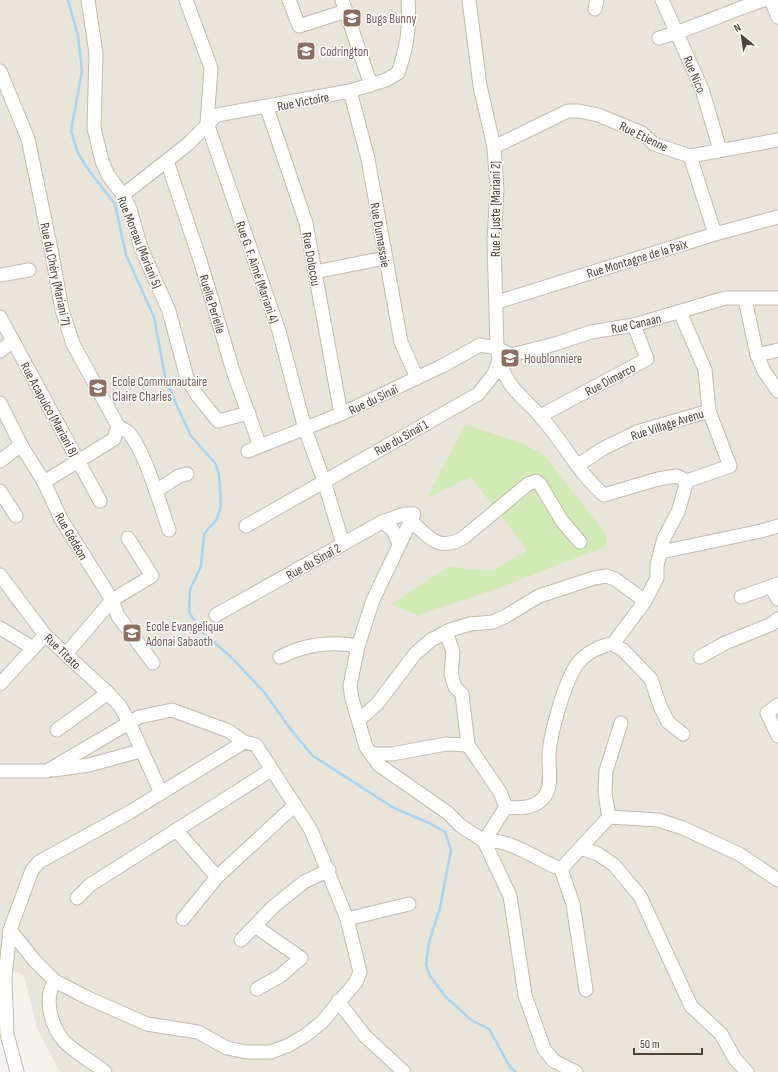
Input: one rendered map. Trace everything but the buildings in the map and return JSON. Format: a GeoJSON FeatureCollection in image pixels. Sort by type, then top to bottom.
{"type":"FeatureCollection","features":[{"type":"Feature","properties":{"kind":"street","name":"Rue Moreau (Mariani 5)"},"geometry":{"type":"LineString","coordinates":[[88,0],[96,53],[95,136],[108,175],[123,195],[130,209],[140,248],[169,312],[187,378],[197,395],[218,421],[249,413]]}},
{"type":"Feature","properties":{"kind":"street","name":"Rue G. F. Aimé (Mariani 4)"},"geometry":{"type":"LineString","coordinates":[[186,0],[211,68],[207,123],[279,331],[305,429],[324,481],[343,544]]}},
{"type":"Feature","properties":{"kind":"street"},"geometry":{"type":"LineString","coordinates":[[289,0],[299,26],[344,6],[371,84]]}},
{"type":"Feature","properties":{"kind":"street","name":"Rue Victoire"},"geometry":{"type":"LineString","coordinates":[[207,123],[217,115],[267,108],[350,91],[386,80],[398,73],[405,52],[410,22],[408,0]]}},
{"type":"Feature","properties":{"kind":"street","name":"Rue F. Juste (Mariani 2)"},"geometry":{"type":"LineString","coordinates":[[469,0],[480,86],[494,147],[497,190],[494,240],[498,354]]}},
{"type":"Feature","properties":{"kind":"street","name":"Rue Nico"},"geometry":{"type":"LineString","coordinates":[[662,0],[702,88],[720,150]]}},
{"type":"Feature","properties":{"kind":"street"},"geometry":{"type":"LineString","coordinates":[[659,38],[678,33],[764,0]]}},
{"type":"Feature","properties":{"kind":"street"},"geometry":{"type":"LineString","coordinates":[[771,0],[778,17]]}},
{"type":"Feature","properties":{"kind":"street","name":"Rue du Chéry (Mariani 7)"},"geometry":{"type":"LineString","coordinates":[[0,71],[28,139],[62,310],[73,344],[118,426],[128,432],[138,450],[156,491],[169,530]]}},
{"type":"Feature","properties":{"kind":"street","name":"Rue Dumassaie"},"geometry":{"type":"LineString","coordinates":[[350,91],[368,158],[401,342],[417,378]]}},
{"type":"Feature","properties":{"kind":"street","name":"Rue Dolocou"},"geometry":{"type":"LineString","coordinates":[[267,108],[306,223],[341,414]]}},
{"type":"Feature","properties":{"kind":"street","name":"Rue Etienne"},"geometry":{"type":"LineString","coordinates":[[494,147],[568,111],[579,110],[598,115],[627,126],[642,133],[654,144],[690,156],[778,140]]}},
{"type":"Feature","properties":{"kind":"street"},"geometry":{"type":"LineString","coordinates":[[123,195],[188,144],[207,123]]}},
{"type":"Feature","properties":{"kind":"street"},"geometry":{"type":"LineString","coordinates":[[690,156],[715,234]]}},
{"type":"Feature","properties":{"kind":"street","name":"Ruelle Perielle"},"geometry":{"type":"LineString","coordinates":[[167,161],[200,260],[233,370],[260,446]]}},
{"type":"Feature","properties":{"kind":"street","name":"Rue Montagne de la Paix"},"geometry":{"type":"LineString","coordinates":[[497,302],[715,234],[778,217]]}},
{"type":"Feature","properties":{"kind":"street"},"geometry":{"type":"LineString","coordinates":[[315,272],[385,258]]}},
{"type":"Feature","properties":{"kind":"street"},"geometry":{"type":"LineString","coordinates":[[0,275],[28,270]]}},
{"type":"Feature","properties":{"kind":"street","name":"Rue Canaan"},"geometry":{"type":"LineString","coordinates":[[498,354],[511,355],[555,344],[592,332],[634,325],[725,298],[778,298]]}},
{"type":"Feature","properties":{"kind":"street"},"geometry":{"type":"LineString","coordinates":[[745,299],[757,356],[764,371],[778,391]]}},
{"type":"Feature","properties":{"kind":"street","name":"Rue Village Avenu"},"geometry":{"type":"LineString","coordinates":[[578,465],[604,448],[637,432],[709,411],[705,370],[680,312]]}},
{"type":"Feature","properties":{"kind":"street","name":"Rue Acapulco (Mariani 8)"},"geometry":{"type":"LineString","coordinates":[[0,317],[100,501]]}},
{"type":"Feature","properties":{"kind":"street","name":"Rue Dimarco"},"geometry":{"type":"LineString","coordinates":[[540,416],[647,359],[634,325]]}},
{"type":"Feature","properties":{"kind":"street"},"geometry":{"type":"LineString","coordinates":[[0,352],[13,341]]}},
{"type":"Feature","properties":{"kind":"street","name":"Rue du Sinaï"},"geometry":{"type":"LineString","coordinates":[[248,451],[341,414],[417,378],[480,345],[498,354]]}},
{"type":"Feature","properties":{"kind":"street"},"geometry":{"type":"LineString","coordinates":[[757,356],[778,350]]}},
{"type":"Feature","properties":{"kind":"street"},"geometry":{"type":"LineString","coordinates":[[498,354],[508,381],[517,393],[540,416],[592,485],[604,495],[658,479],[677,476],[687,481],[730,466],[709,411]]}},
{"type":"Feature","properties":{"kind":"street","name":"Rue du Sinaï 1"},"geometry":{"type":"LineString","coordinates":[[246,526],[478,394],[494,374],[498,354]]}},
{"type":"Feature","properties":{"kind":"street","name":"Rue Gédéon"},"geometry":{"type":"LineString","coordinates":[[0,403],[21,445],[44,482],[61,519],[112,600],[118,616],[153,663]]}},
{"type":"Feature","properties":{"kind":"street"},"geometry":{"type":"LineString","coordinates":[[44,482],[114,439],[118,426]]}},
{"type":"Feature","properties":{"kind":"street"},"geometry":{"type":"LineString","coordinates":[[0,461],[21,445]]}},
{"type":"Feature","properties":{"kind":"street"},"geometry":{"type":"LineString","coordinates":[[156,491],[179,476],[187,474]]}},
{"type":"Feature","properties":{"kind":"street"},"geometry":{"type":"LineString","coordinates":[[613,644],[645,602],[657,578],[657,565],[664,538],[678,512],[687,481]]}},
{"type":"Feature","properties":{"kind":"street"},"geometry":{"type":"LineString","coordinates":[[576,1072],[554,1061],[542,1043],[525,995],[510,896],[484,841],[461,826],[448,814],[378,765],[366,747],[352,699],[350,686],[358,646],[373,600],[412,518],[432,541],[440,544],[455,543],[528,484],[536,482],[540,484],[562,521],[580,542]]}},
{"type":"Feature","properties":{"kind":"street"},"geometry":{"type":"LineString","coordinates":[[0,491],[16,516]]}},
{"type":"Feature","properties":{"kind":"street","name":"Rue du Sinaï 2"},"geometry":{"type":"LineString","coordinates":[[216,615],[382,522],[404,514],[412,518]]}},
{"type":"Feature","properties":{"kind":"street"},"geometry":{"type":"LineString","coordinates":[[382,522],[393,530],[399,544]]}},
{"type":"Feature","properties":{"kind":"street"},"geometry":{"type":"LineString","coordinates":[[661,552],[778,526]]}},
{"type":"Feature","properties":{"kind":"street"},"geometry":{"type":"LineString","coordinates":[[66,654],[112,600],[152,576],[128,538]]}},
{"type":"Feature","properties":{"kind":"street","name":"Rue Titato"},"geometry":{"type":"LineString","coordinates":[[0,575],[45,635],[108,693],[129,722],[140,751],[161,794]]}},
{"type":"Feature","properties":{"kind":"street"},"geometry":{"type":"LineString","coordinates":[[359,720],[377,704],[415,654],[431,640],[446,632],[470,624],[493,622],[539,596],[594,578],[606,576],[615,579],[645,602]]}},
{"type":"Feature","properties":{"kind":"street"},"geometry":{"type":"LineString","coordinates":[[741,597],[774,585],[778,599]]}},
{"type":"Feature","properties":{"kind":"street"},"geometry":{"type":"LineString","coordinates":[[700,657],[725,643],[772,624],[778,619]]}},
{"type":"Feature","properties":{"kind":"street"},"geometry":{"type":"LineString","coordinates":[[0,628],[33,648]]}},
{"type":"Feature","properties":{"kind":"street"},"geometry":{"type":"LineString","coordinates":[[446,632],[453,652],[451,674],[455,686],[462,694],[468,745],[500,792],[506,807]]}},
{"type":"Feature","properties":{"kind":"street"},"geometry":{"type":"LineString","coordinates":[[0,684],[45,635]]}},
{"type":"Feature","properties":{"kind":"street"},"geometry":{"type":"LineString","coordinates":[[280,657],[296,649],[338,642],[358,646]]}},
{"type":"Feature","properties":{"kind":"street"},"geometry":{"type":"LineString","coordinates":[[506,807],[518,808],[528,806],[539,802],[547,794],[549,784],[549,753],[552,734],[568,683],[578,663],[605,644],[613,644],[623,650],[651,679],[660,706],[668,722],[683,734]]}},
{"type":"Feature","properties":{"kind":"street"},"geometry":{"type":"LineString","coordinates":[[57,730],[108,693]]}},
{"type":"Feature","properties":{"kind":"street"},"geometry":{"type":"LineString","coordinates":[[778,705],[767,713],[778,736]]}},
{"type":"Feature","properties":{"kind":"street"},"geometry":{"type":"LineString","coordinates":[[10,930],[34,960],[55,981],[88,998],[147,1024],[198,1032],[227,1048],[246,1052],[271,1052],[289,1045],[306,1035],[322,1022],[338,1001],[356,982],[360,972],[347,919],[329,870],[311,830],[256,745],[244,742],[229,731],[172,710],[156,712],[139,717],[47,770]]}},
{"type":"Feature","properties":{"kind":"street"},"geometry":{"type":"LineString","coordinates":[[609,817],[605,793],[606,771],[621,723]]}},
{"type":"Feature","properties":{"kind":"street"},"geometry":{"type":"LineString","coordinates":[[17,1072],[7,1034],[5,977],[10,930],[32,870],[38,862],[161,794],[244,742]]}},
{"type":"Feature","properties":{"kind":"street"},"geometry":{"type":"LineString","coordinates":[[371,754],[392,754],[446,744],[468,745]]}},
{"type":"Feature","properties":{"kind":"street"},"geometry":{"type":"LineString","coordinates":[[0,771],[47,770],[89,765],[140,751]]}},
{"type":"Feature","properties":{"kind":"street"},"geometry":{"type":"LineString","coordinates":[[78,898],[90,885],[271,770]]}},
{"type":"Feature","properties":{"kind":"street"},"geometry":{"type":"LineString","coordinates":[[183,919],[217,877],[295,805]]}},
{"type":"Feature","properties":{"kind":"street"},"geometry":{"type":"LineString","coordinates":[[484,841],[506,807]]}},
{"type":"Feature","properties":{"kind":"street"},"geometry":{"type":"LineString","coordinates":[[561,868],[609,817]]}},
{"type":"Feature","properties":{"kind":"street"},"geometry":{"type":"LineString","coordinates":[[609,817],[658,820],[683,828],[739,854],[778,880]]}},
{"type":"Feature","properties":{"kind":"street"},"geometry":{"type":"LineString","coordinates":[[176,830],[217,877]]}},
{"type":"Feature","properties":{"kind":"street"},"geometry":{"type":"LineString","coordinates":[[484,841],[496,841],[509,844],[561,868],[573,904],[586,990]]}},
{"type":"Feature","properties":{"kind":"street"},"geometry":{"type":"LineString","coordinates":[[581,848],[598,854],[614,865],[640,896],[691,1006],[721,1034],[735,1059],[746,1072]]}},
{"type":"Feature","properties":{"kind":"street"},"geometry":{"type":"LineString","coordinates":[[241,940],[274,906],[304,882],[329,870]]}},
{"type":"Feature","properties":{"kind":"street"},"geometry":{"type":"LineString","coordinates":[[347,919],[408,904]]}},
{"type":"Feature","properties":{"kind":"street"},"geometry":{"type":"LineString","coordinates":[[255,926],[301,958],[280,976],[257,989]]}},
{"type":"Feature","properties":{"kind":"street"},"geometry":{"type":"LineString","coordinates":[[55,981],[50,988],[49,1005],[53,1023],[60,1038],[105,1072]]}},
{"type":"Feature","properties":{"kind":"street"},"geometry":{"type":"LineString","coordinates":[[338,1001],[365,1036],[404,1072]]}},
{"type":"Feature","properties":{"kind":"shaded area"},"geometry":{"type":"Polygon","coordinates":[[[0,0],[778,0],[778,1072],[60,1072],[37,1028],[24,976],[0,965],[0,0]]]}},
{"type":"Feature","properties":{"kind":"green space"},"geometry":{"type":"Polygon","coordinates":[[[465,425],[520,442],[544,455],[606,534],[607,546],[493,590],[417,615],[391,604],[449,567],[493,571],[527,550],[471,477],[427,498],[465,425]]]}},
{"type":"Feature","properties":{"kind":"waterway"},"geometry":{"type":"LineString","coordinates":[[68,0],[78,36],[82,71],[71,131],[78,153],[87,168],[115,204],[126,255],[154,317],[165,376],[191,436],[215,463],[219,474],[221,506],[217,519],[204,534],[201,566],[190,590],[189,612],[201,631],[231,657],[264,692],[292,731],[313,756],[394,808],[429,823],[445,832],[451,850],[440,908],[429,942],[426,965],[430,976],[445,996],[471,1020],[489,1029],[510,1067],[516,1072]]}},
{"type":"Feature","properties":{"kind":"place","name":"Bugs Bunny"},"geometry":{"type":"Point","coordinates":[352,18]}},
{"type":"Feature","properties":{"kind":"place","name":"Codrington"},"geometry":{"type":"Point","coordinates":[306,51]}},
{"type":"Feature","properties":{"kind":"place","name":"Houblonniere"},"geometry":{"type":"Point","coordinates":[510,358]}},
{"type":"Feature","properties":{"kind":"place","name":"Ecole Communautaire Claire Charles"},"geometry":{"type":"Point","coordinates":[98,388]}},
{"type":"Feature","properties":{"kind":"place","name":"Ecole Evangelique Adonai Sabaoth"},"geometry":{"type":"Point","coordinates":[132,633]}}]}
